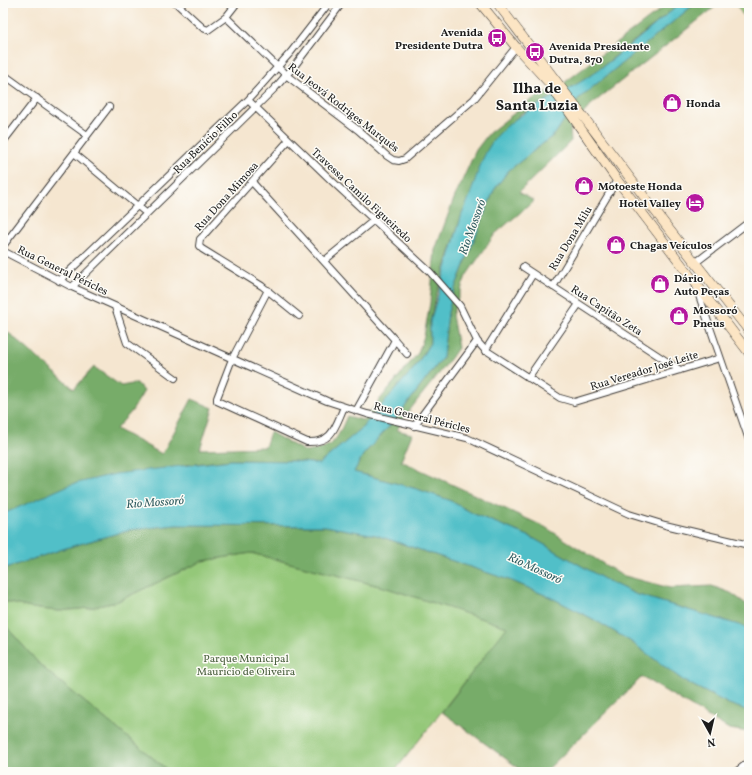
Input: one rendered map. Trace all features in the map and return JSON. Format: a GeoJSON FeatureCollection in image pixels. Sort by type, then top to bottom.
{"type":"FeatureCollection","features":[{"type":"Feature","properties":{"kind":"main road"},"geometry":{"type":"LineString","coordinates":[[480,3],[516,47],[551,81]]}},
{"type":"Feature","properties":{"kind":"main road"},"geometry":{"type":"LineString","coordinates":[[499,4],[551,81],[580,119],[749,331]]}},
{"type":"Feature","properties":{"kind":"main road"},"geometry":{"type":"LineString","coordinates":[[580,119],[617,180],[749,353]]}},
{"type":"Feature","properties":{"kind":"main road"},"geometry":{"type":"LineString","coordinates":[[655,231],[665,224]]}},
{"type":"Feature","properties":{"kind":"street"},"geometry":{"type":"LineString","coordinates":[[176,3],[203,28],[208,30],[226,17],[237,3]]}},
{"type":"Feature","properties":{"kind":"street","name":"Rua Benício Filho"},"geometry":{"type":"LineString","coordinates":[[59,281],[248,100],[278,68],[329,3]]}},
{"type":"Feature","properties":{"kind":"street","name":"Rua Benício Filho"},"geometry":{"type":"LineString","coordinates":[[72,287],[256,107],[286,75],[322,31],[342,3]]}},
{"type":"Feature","properties":{"kind":"street","name":"Rua Jeová Rodriges Marquês"},"geometry":{"type":"LineString","coordinates":[[226,17],[286,75],[358,130],[387,156],[393,160],[399,161],[405,159],[474,99],[516,47]]}},
{"type":"Feature","properties":{"kind":"street"},"geometry":{"type":"LineString","coordinates":[[313,24],[322,31]]}},
{"type":"Feature","properties":{"kind":"street"},"geometry":{"type":"LineString","coordinates":[[3,74],[87,135]]}},
{"type":"Feature","properties":{"kind":"street"},"geometry":{"type":"LineString","coordinates":[[3,142],[37,98]]}},
{"type":"Feature","properties":{"kind":"street","name":"Travessa Camilo Figueiredo"},"geometry":{"type":"LineString","coordinates":[[248,100],[430,272],[460,306],[477,341],[485,351],[560,398],[574,402]]}},
{"type":"Feature","properties":{"kind":"street"},"geometry":{"type":"LineString","coordinates":[[3,246],[108,107]]}},
{"type":"Feature","properties":{"kind":"street","name":"Rua Dona Mimosa"},"geometry":{"type":"LineString","coordinates":[[289,140],[200,239],[199,246],[268,290],[300,316]]}},
{"type":"Feature","properties":{"kind":"street"},"geometry":{"type":"LineString","coordinates":[[74,153],[146,213]]}},
{"type":"Feature","properties":{"kind":"street","name":"Rua Dona Milu"},"geometry":{"type":"LineString","coordinates":[[553,287],[617,180]]}},
{"type":"Feature","properties":{"kind":"street"},"geometry":{"type":"LineString","coordinates":[[252,182],[407,354]]}},
{"type":"Feature","properties":{"kind":"street"},"geometry":{"type":"LineString","coordinates":[[324,261],[374,220]]}},
{"type":"Feature","properties":{"kind":"street"},"geometry":{"type":"LineString","coordinates":[[695,263],[749,222]]}},
{"type":"Feature","properties":{"kind":"street","name":"Rua General Péricles"},"geometry":{"type":"LineString","coordinates":[[3,251],[59,281],[115,307],[344,407],[406,425],[452,434],[479,442],[629,514],[665,526],[749,545]]}},
{"type":"Feature","properties":{"kind":"street","name":"Rua Capitão Zeta"},"geometry":{"type":"LineString","coordinates":[[523,267],[680,370]]}},
{"type":"Feature","properties":{"kind":"street"},"geometry":{"type":"LineString","coordinates":[[485,351],[533,274]]}},
{"type":"Feature","properties":{"kind":"street"},"geometry":{"type":"LineString","coordinates":[[694,281],[749,440]]}},
{"type":"Feature","properties":{"kind":"street"},"geometry":{"type":"LineString","coordinates":[[268,290],[232,359],[217,401],[307,442],[322,441],[330,437],[344,407]]}},
{"type":"Feature","properties":{"kind":"street"},"geometry":{"type":"LineString","coordinates":[[528,378],[579,304]]}},
{"type":"Feature","properties":{"kind":"street","name":"Rua General Péricles"},"geometry":{"type":"LineString","coordinates":[[115,307],[127,343],[175,378]]}},
{"type":"Feature","properties":{"kind":"street"},"geometry":{"type":"LineString","coordinates":[[356,411],[395,340]]}},
{"type":"Feature","properties":{"kind":"street"},"geometry":{"type":"LineString","coordinates":[[414,426],[477,341]]}},
{"type":"Feature","properties":{"kind":"street","name":"Rua Vereador José Leite"},"geometry":{"type":"LineString","coordinates":[[574,402],[720,358]]}},
{"type":"Feature","properties":{"kind":"street"},"geometry":{"type":"LineString","coordinates":[[736,772],[749,762]]}},
{"type":"Feature","properties":{"kind":"green space"},"geometry":{"type":"Polygon","coordinates":[[[669,3],[681,3],[592,75],[569,89],[520,114],[482,160],[469,201],[462,214],[436,296],[430,322],[430,343],[416,366],[361,429],[319,464],[294,461],[231,460],[185,465],[3,514],[3,328],[74,389],[94,367],[121,386],[137,383],[144,391],[132,411],[116,429],[162,454],[192,399],[213,408],[200,449],[265,447],[270,432],[306,452],[323,448],[333,442],[337,437],[347,416],[363,420],[418,353],[424,336],[430,303],[435,250],[455,196],[476,150],[489,133],[531,100],[564,83],[669,3]]]}},
{"type":"Feature","properties":{"kind":"green space"},"geometry":{"type":"Polygon","coordinates":[[[696,3],[720,3],[592,104],[570,128],[571,141],[519,192],[534,201],[495,234],[466,276],[452,315],[458,348],[411,409],[397,430],[412,434],[401,461],[545,527],[621,575],[670,588],[712,586],[731,593],[749,606],[749,628],[635,594],[606,580],[531,537],[474,514],[449,500],[417,489],[354,472],[363,455],[394,421],[443,357],[448,312],[453,293],[494,190],[508,171],[555,134],[578,99],[696,3]]]}},
{"type":"Feature","properties":{"kind":"green space"},"geometry":{"type":"Polygon","coordinates":[[[735,3],[749,3],[748,23],[735,3]]]}},
{"type":"Feature","properties":{"kind":"green space"},"geometry":{"type":"Polygon","coordinates":[[[176,525],[325,526],[376,535],[512,581],[552,598],[593,619],[630,641],[684,681],[729,704],[749,711],[749,732],[729,729],[642,677],[545,772],[524,772],[442,712],[507,627],[387,588],[251,553],[203,561],[116,602],[89,608],[59,611],[31,608],[3,601],[3,569],[66,548],[129,530],[176,525]]]}},
{"type":"Feature","properties":{"kind":"green space","name":"Parque Municipal Maurício de Oliveira"},"geometry":{"type":"Polygon","coordinates":[[[251,553],[387,588],[508,627],[394,772],[170,772],[42,667],[3,623],[3,601],[31,608],[59,611],[89,608],[116,602],[203,561],[251,553]]]}},
{"type":"Feature","properties":{"kind":"green space"},"geometry":{"type":"Polygon","coordinates":[[[3,623],[42,667],[170,772],[3,772],[3,623]]]}},
{"type":"Feature","properties":{"kind":"water","name":"Rio Mossoró"},"geometry":{"type":"Polygon","coordinates":[[[681,3],[696,3],[578,99],[555,134],[508,171],[494,190],[453,293],[448,312],[443,357],[394,421],[363,455],[354,472],[417,489],[449,500],[474,514],[531,537],[606,580],[635,594],[749,628],[749,711],[729,704],[684,681],[630,641],[593,619],[552,598],[512,581],[376,535],[325,526],[176,525],[129,530],[66,548],[3,569],[3,514],[69,485],[115,474],[231,460],[294,461],[319,464],[361,429],[416,366],[430,343],[430,322],[462,214],[470,196],[479,168],[492,142],[502,130],[526,112],[603,67],[681,3]]]}},
{"type":"Feature","properties":{"kind":"place","name":"Avenida Presidente Dutra"},"geometry":{"type":"Point","coordinates":[497,38]}},
{"type":"Feature","properties":{"kind":"place","name":"Avenida Presidente Dutra, 870"},"geometry":{"type":"Point","coordinates":[535,52]}},
{"type":"Feature","properties":{"kind":"place","name":"Honda"},"geometry":{"type":"Point","coordinates":[672,103]}},
{"type":"Feature","properties":{"kind":"place","name":"Motoeste Honda"},"geometry":{"type":"Point","coordinates":[584,186]}},
{"type":"Feature","properties":{"kind":"place","name":"Hotel Valley"},"geometry":{"type":"Point","coordinates":[695,203]}},
{"type":"Feature","properties":{"kind":"place","name":"Chagas Veículos"},"geometry":{"type":"Point","coordinates":[616,245]}},
{"type":"Feature","properties":{"kind":"place","name":"Dário Auto Peças"},"geometry":{"type":"Point","coordinates":[660,284]}},
{"type":"Feature","properties":{"kind":"place","name":"Mossoró Pneus"},"geometry":{"type":"Point","coordinates":[679,316]}},
{"type":"Feature","properties":{"kind":"district","name":"Ilha de Santa Luzia"},"geometry":{"type":"Point","coordinates":[537,96]}}]}
